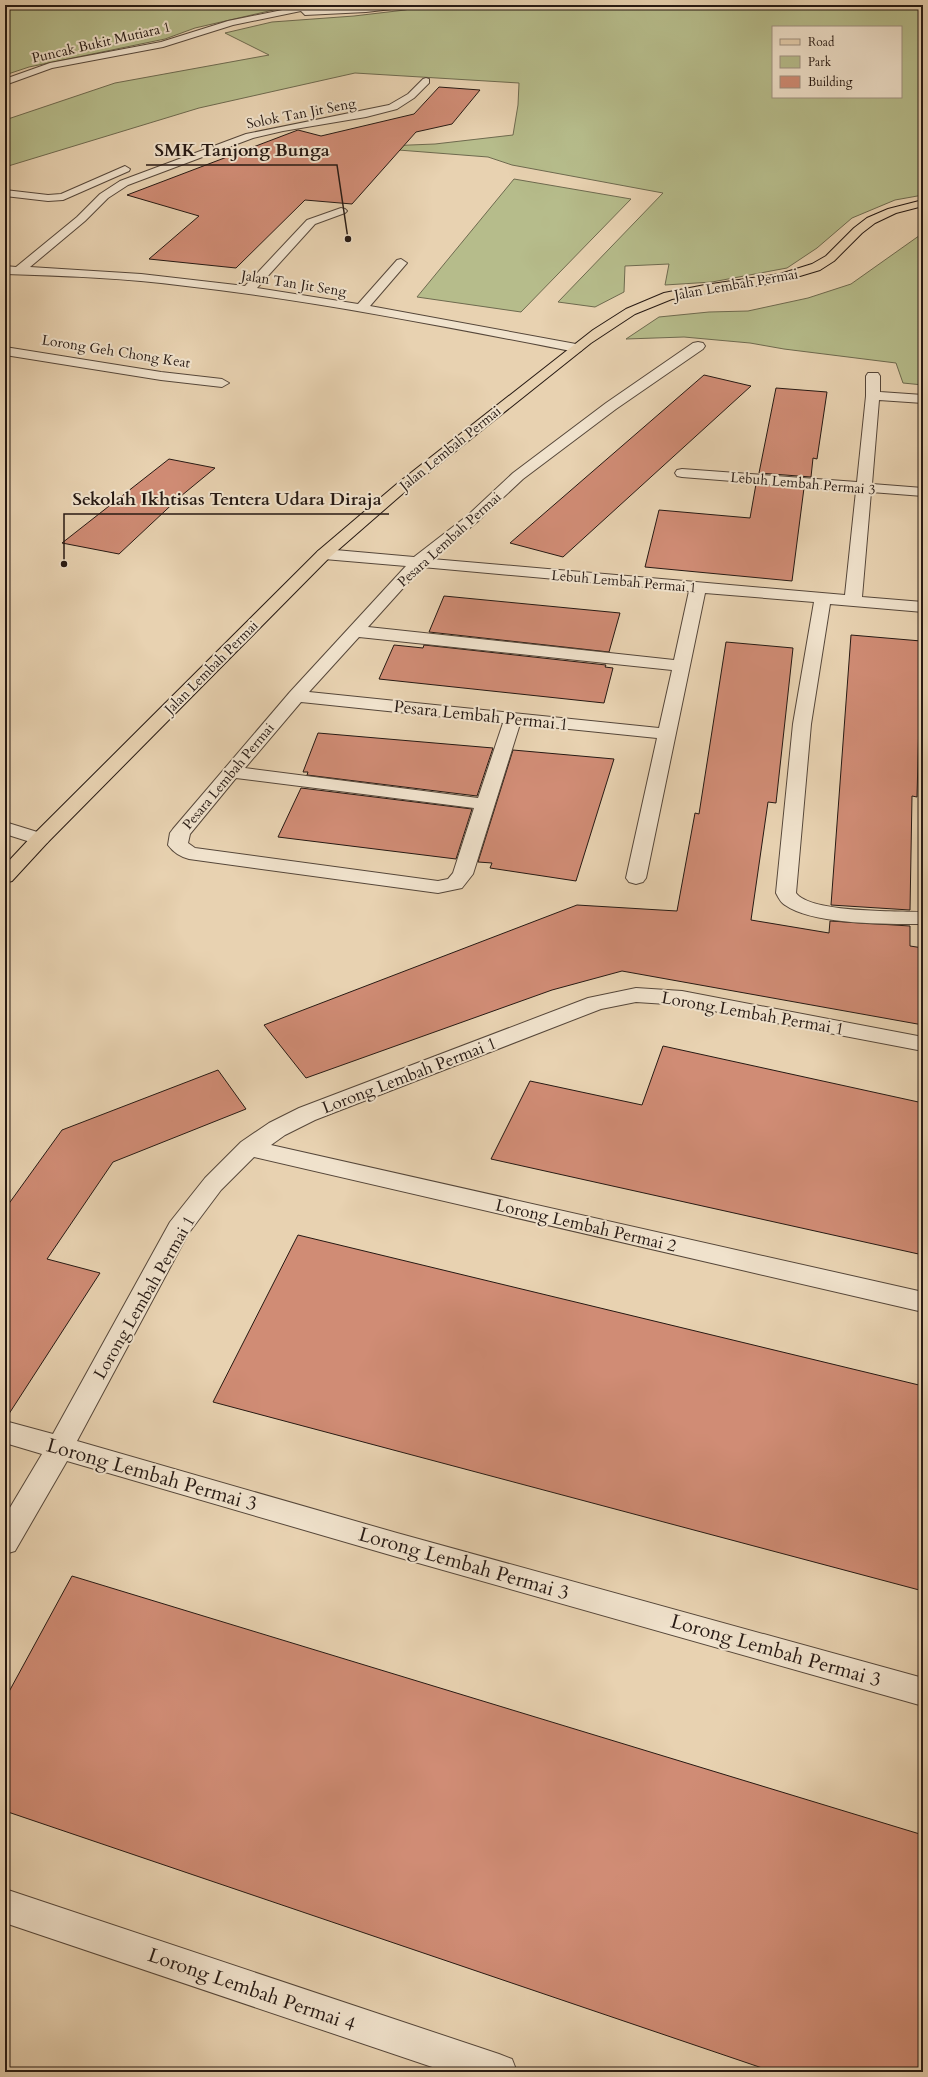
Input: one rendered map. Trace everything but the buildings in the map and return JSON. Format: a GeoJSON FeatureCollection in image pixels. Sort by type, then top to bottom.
{"type":"FeatureCollection","features":[{"type":"Feature","properties":{"kind":"main road","name":"Jalan Lembah Permai"},"geometry":{"type":"LineString","coordinates":[[5,877],[40,839],[324,554],[410,480],[603,328],[643,305],[669,296],[762,282],[799,274],[834,257],[863,226],[880,214],[923,203]]}},
{"type":"Feature","properties":{"kind":"street","name":"Puncak Bukit Mutiara 1"},"geometry":{"type":"LineString","coordinates":[[5,82],[52,71],[107,54],[163,44],[231,23],[320,5]]}},
{"type":"Feature","properties":{"kind":"street"},"geometry":{"type":"LineString","coordinates":[[285,12],[366,9],[400,5]]}},
{"type":"Feature","properties":{"kind":"street"},"geometry":{"type":"LineString","coordinates":[[185,37],[198,44]]}},
{"type":"Feature","properties":{"kind":"street"},"geometry":{"type":"LineString","coordinates":[[107,54],[123,60],[174,51]]}},
{"type":"Feature","properties":{"kind":"street","name":"Solok Tan Jit Seng"},"geometry":{"type":"LineString","coordinates":[[19,270],[90,210],[104,196],[124,182],[219,147],[283,128],[393,107],[411,96],[426,80]]}},
{"type":"Feature","properties":{"kind":"street"},"geometry":{"type":"LineString","coordinates":[[389,94],[411,96]]}},
{"type":"Feature","properties":{"kind":"street"},"geometry":{"type":"LineString","coordinates":[[217,137],[312,112]]}},
{"type":"Feature","properties":{"kind":"street"},"geometry":{"type":"LineString","coordinates":[[5,194],[48,198],[63,197],[133,166]]}},
{"type":"Feature","properties":{"kind":"street"},"geometry":{"type":"LineString","coordinates":[[5,200],[90,210]]}},
{"type":"Feature","properties":{"kind":"street"},"geometry":{"type":"LineString","coordinates":[[248,290],[311,222],[341,211]]}},
{"type":"Feature","properties":{"kind":"street"},"geometry":{"type":"LineString","coordinates":[[361,308],[401,263]]}},
{"type":"Feature","properties":{"kind":"street","name":"Jalan Tan Jit Seng"},"geometry":{"type":"LineString","coordinates":[[5,270],[166,280],[248,290],[361,308],[576,348]]}},
{"type":"Feature","properties":{"kind":"street","name":"Pesara Lembah Permai"},"geometry":{"type":"LineString","coordinates":[[484,804],[463,874],[455,884],[438,887],[189,853],[178,846],[180,833],[296,696],[418,562],[472,519],[518,476],[611,406],[698,346]]}},
{"type":"Feature","properties":{"kind":"street","name":"Lorong Geh Chong Keat"},"geometry":{"type":"LineString","coordinates":[[5,351],[161,376],[222,383]]}},
{"type":"Feature","properties":{"kind":"street"},"geometry":{"type":"LineString","coordinates":[[853,601],[873,396],[873,376]]}},
{"type":"Feature","properties":{"kind":"street"},"geometry":{"type":"LineString","coordinates":[[873,396],[923,400]]}},
{"type":"Feature","properties":{"kind":"street","name":"Lebuh Lembah Permai 3"},"geometry":{"type":"LineString","coordinates":[[682,473],[923,492]]}},
{"type":"Feature","properties":{"kind":"street","name":"Lebuh Lembah Permai 1"},"geometry":{"type":"LineString","coordinates":[[324,554],[923,607]]}},
{"type":"Feature","properties":{"kind":"street"},"geometry":{"type":"LineString","coordinates":[[636,878],[698,587]]}},
{"type":"Feature","properties":{"kind":"street"},"geometry":{"type":"LineString","coordinates":[[823,598],[802,724],[786,893],[792,902],[807,908],[853,916],[923,918]]}},
{"type":"Feature","properties":{"kind":"street"},"geometry":{"type":"LineString","coordinates":[[354,631],[681,666]]}},
{"type":"Feature","properties":{"kind":"street","name":"Pesara Lembah Permai 1"},"geometry":{"type":"LineString","coordinates":[[296,696],[666,734]]}},
{"type":"Feature","properties":{"kind":"street"},"geometry":{"type":"LineString","coordinates":[[232,772],[484,804],[513,718]]}},
{"type":"Feature","properties":{"kind":"street"},"geometry":{"type":"LineString","coordinates":[[5,828],[40,839]]}},
{"type":"Feature","properties":{"kind":"street","name":"Lorong Lembah Permai 1"},"geometry":{"type":"LineString","coordinates":[[60,1447],[179,1228],[213,1184],[249,1148],[277,1130],[307,1114],[596,1003],[636,995],[682,998],[923,1044]]}},
{"type":"Feature","properties":{"kind":"street","name":"Lorong Lembah Permai 2"},"geometry":{"type":"LineString","coordinates":[[249,1148],[923,1302]]}},
{"type":"Feature","properties":{"kind":"street","name":"Lorong Lembah Permai 3"},"geometry":{"type":"LineString","coordinates":[[5,1432],[397,1545],[785,1651],[923,1692]]}},
{"type":"Feature","properties":{"kind":"street"},"geometry":{"type":"LineString","coordinates":[[5,1542],[60,1447]]}},
{"type":"Feature","properties":{"kind":"street","name":"Lorong Lembah Permai 4"},"geometry":{"type":"LineString","coordinates":[[5,1906],[499,2072]]}},
{"type":"Feature","properties":{"kind":"green space"},"geometry":{"type":"Polygon","coordinates":[[[5,5],[295,5],[195,28],[165,39],[29,67],[5,75],[5,5]]]}},
{"type":"Feature","properties":{"kind":"green space"},"geometry":{"type":"Polygon","coordinates":[[[427,5],[923,5],[923,195],[895,200],[852,218],[817,248],[787,268],[712,282],[665,285],[669,264],[625,266],[624,292],[595,307],[558,302],[663,193],[512,165],[488,157],[360,147],[435,144],[513,135],[518,105],[519,83],[355,73],[199,108],[5,167],[5,120],[115,83],[269,55],[225,33],[272,22],[354,16],[405,10],[427,5]]]}},
{"type":"Feature","properties":{"kind":"green space"},"geometry":{"type":"Polygon","coordinates":[[[514,179],[631,199],[521,312],[417,297],[514,179]]]}},
{"type":"Feature","properties":{"kind":"green space"},"geometry":{"type":"Polygon","coordinates":[[[923,233],[923,385],[903,383],[896,363],[784,349],[750,343],[684,337],[626,339],[659,317],[709,312],[748,311],[808,298],[851,284],[923,233]]]}},
{"type":"Feature","properties":{"kind":"place","name":"SMK Tanjong Bunga"},"geometry":{"type":"Point","coordinates":[348,239]}},
{"type":"Feature","properties":{"kind":"place","name":"Sekolah Ikhtisas Tentera Udara Diraja"},"geometry":{"type":"Point","coordinates":[64,564]}}]}
